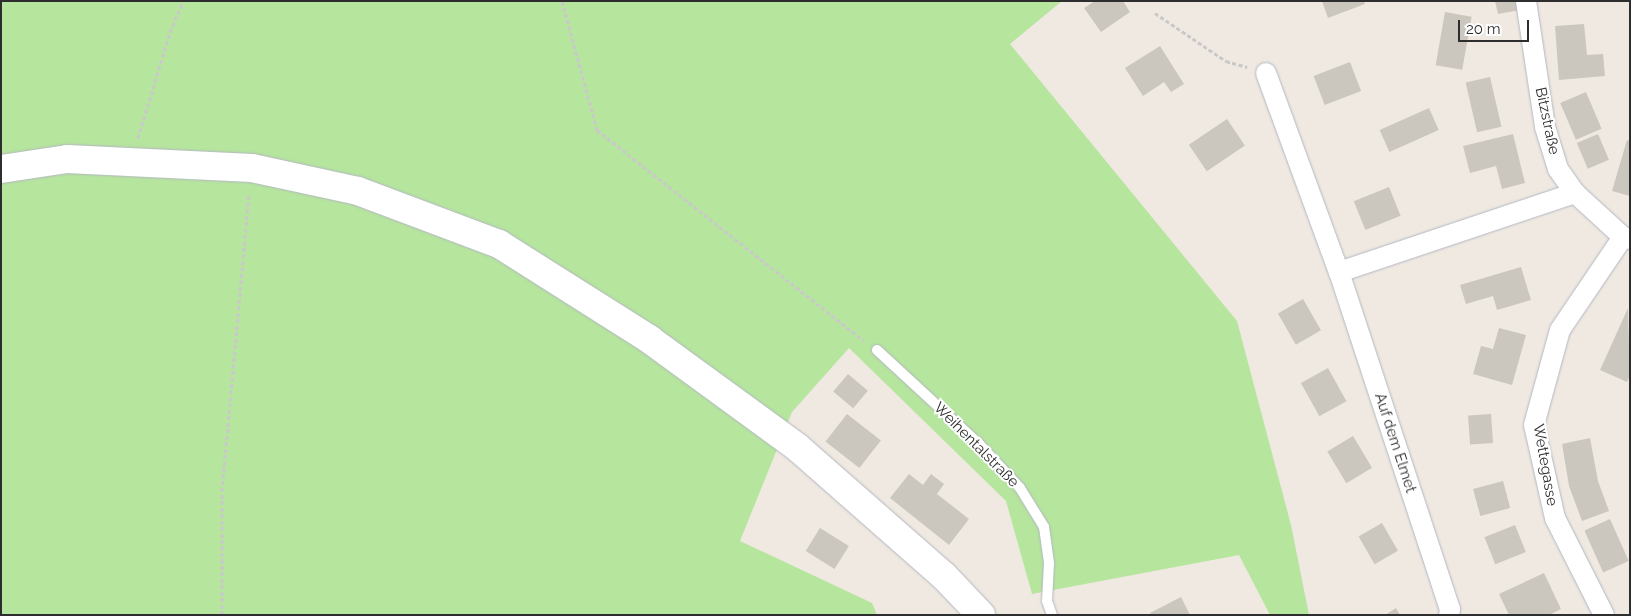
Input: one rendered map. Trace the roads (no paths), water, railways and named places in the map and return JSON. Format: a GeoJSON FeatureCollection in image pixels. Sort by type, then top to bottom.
{"type":"FeatureCollection","features":[{"type":"Feature","properties":{"kind":"street","name":"Bitzstraße"},"geometry":{"type":"LineString","coordinates":[[1526,1],[1545,127],[1558,169],[1575,193],[1627,238]]}},
{"type":"Feature","properties":{"kind":"street","name":"Auf dem Elmet"},"geometry":{"type":"LineString","coordinates":[[1266,73],[1339,272],[1450,609],[1449,615]]}},
{"type":"Feature","properties":{"kind":"street"},"geometry":{"type":"LineString","coordinates":[[1,169],[66,159],[131,160],[252,168],[358,191],[499,244],[649,340],[797,447],[944,576],[981,615]]}},
{"type":"Feature","properties":{"kind":"street"},"geometry":{"type":"LineString","coordinates":[[1339,272],[1575,193]]}},
{"type":"Feature","properties":{"kind":"street","name":"Wettegasse"},"geometry":{"type":"LineString","coordinates":[[1604,615],[1555,518],[1534,424],[1560,330],[1627,238]]}},
{"type":"Feature","properties":{"kind":"lane","name":"Weihentalstraße"},"geometry":{"type":"LineString","coordinates":[[877,350],[979,444],[1020,488],[1044,527],[1049,563],[1047,601],[1052,615]]}}]}
